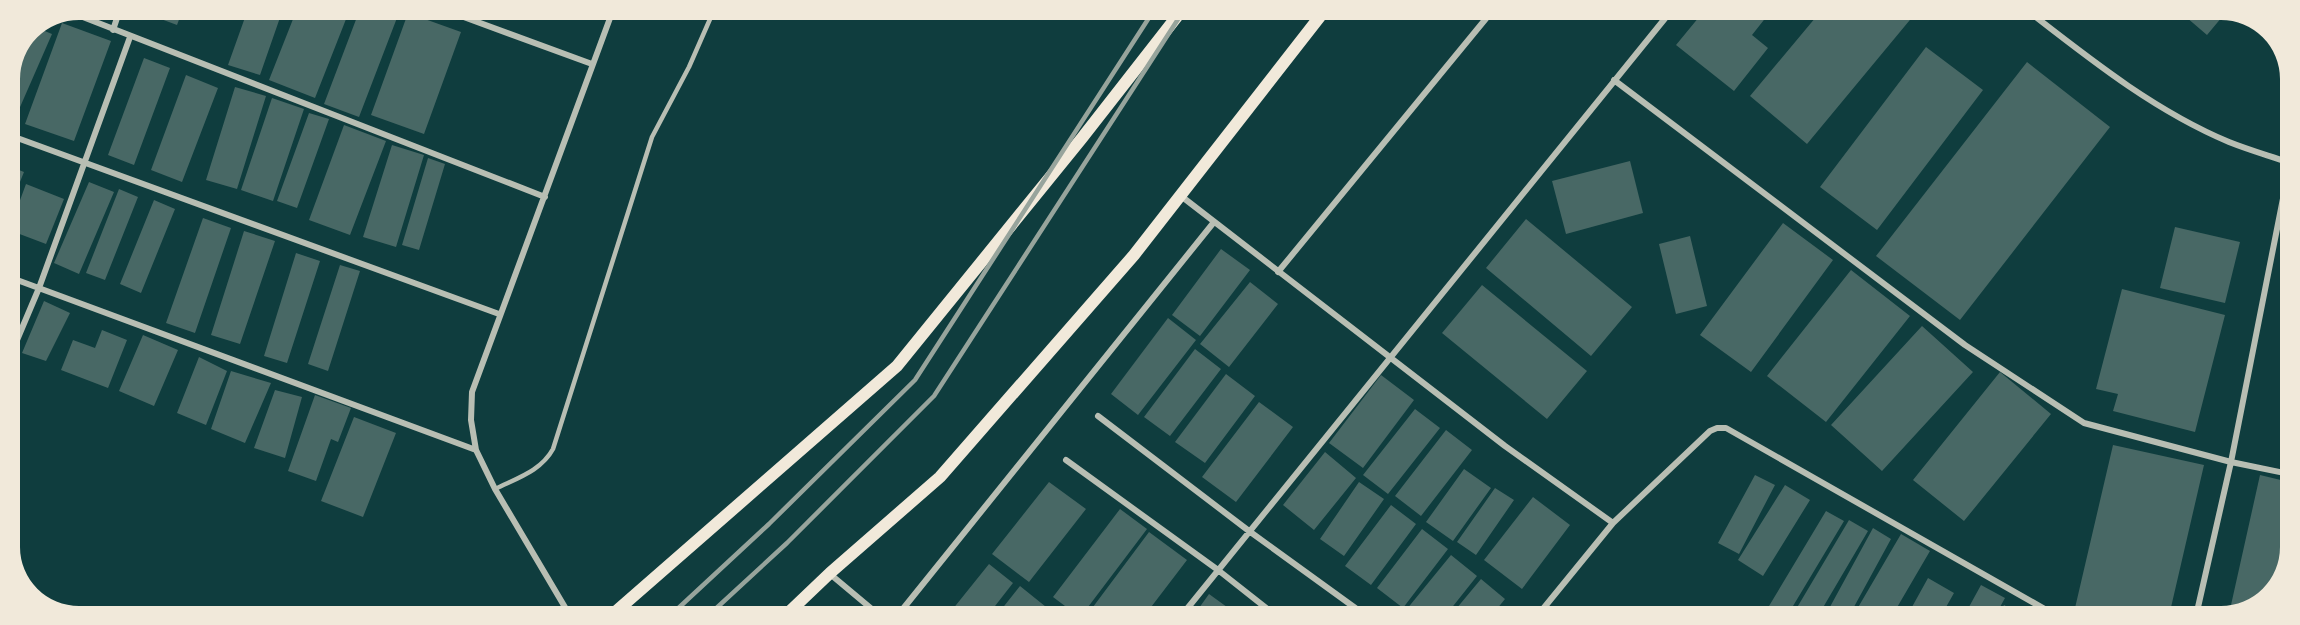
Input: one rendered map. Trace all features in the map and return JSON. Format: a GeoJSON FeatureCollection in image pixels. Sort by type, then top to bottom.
{"type":"FeatureCollection","features":[{"type":"Feature","properties":{"kind":"main road"},"geometry":{"type":"LineString","coordinates":[[622,606],[897,366],[1082,138],[1174,20]]}},
{"type":"Feature","properties":{"kind":"main road"},"geometry":{"type":"LineString","coordinates":[[796,606],[830,573],[940,477],[1127,264],[1316,20]]}},
{"type":"Feature","properties":{"kind":"street"},"geometry":{"type":"LineString","coordinates":[[89,20],[545,197]]}},
{"type":"Feature","properties":{"kind":"street"},"geometry":{"type":"LineString","coordinates":[[113,30],[116,20]]}},
{"type":"Feature","properties":{"kind":"street"},"geometry":{"type":"LineString","coordinates":[[472,20],[592,64]]}},
{"type":"Feature","properties":{"kind":"street"},"geometry":{"type":"LineString","coordinates":[[564,606],[495,489],[476,450],[471,420],[472,392],[609,20]]}},
{"type":"Feature","properties":{"kind":"street"},"geometry":{"type":"LineString","coordinates":[[1278,272],[1485,20]]}},
{"type":"Feature","properties":{"kind":"street"},"geometry":{"type":"LineString","coordinates":[[1189,606],[1664,20]]}},
{"type":"Feature","properties":{"kind":"street"},"geometry":{"type":"LineString","coordinates":[[2040,20],[2109,74],[2174,114],[2229,142],[2280,160]]}},
{"type":"Feature","properties":{"kind":"street"},"geometry":{"type":"LineString","coordinates":[[20,333],[39,288],[130,37]]}},
{"type":"Feature","properties":{"kind":"street"},"geometry":{"type":"LineString","coordinates":[[1614,80],[1965,345],[2084,423],[2231,462],[2280,472]]}},
{"type":"Feature","properties":{"kind":"street"},"geometry":{"type":"LineString","coordinates":[[20,139],[499,314]]}},
{"type":"Feature","properties":{"kind":"street"},"geometry":{"type":"LineString","coordinates":[[1180,196],[1505,446],[1613,523]]}},
{"type":"Feature","properties":{"kind":"street"},"geometry":{"type":"LineString","coordinates":[[2198,606],[2231,462],[2280,214]]}},
{"type":"Feature","properties":{"kind":"street"},"geometry":{"type":"LineString","coordinates":[[905,606],[1214,222]]}},
{"type":"Feature","properties":{"kind":"street"},"geometry":{"type":"LineString","coordinates":[[20,281],[476,450]]}},
{"type":"Feature","properties":{"kind":"street"},"geometry":{"type":"LineString","coordinates":[[1098,416],[1249,531],[1353,606]]}},
{"type":"Feature","properties":{"kind":"street"},"geometry":{"type":"LineString","coordinates":[[1545,606],[1613,523],[1710,431],[1717,428],[1726,428],[2039,606]]}},
{"type":"Feature","properties":{"kind":"street"},"geometry":{"type":"LineString","coordinates":[[1066,460],[1218,570],[1264,606]]}},
{"type":"Feature","properties":{"kind":"street"},"geometry":{"type":"LineString","coordinates":[[830,573],[868,606]]}},
{"type":"Feature","properties":{"kind":"lane"},"geometry":{"type":"LineString","coordinates":[[495,489],[538,468],[548,459],[553,450],[652,137],[689,66],[710,20]]}},
{"type":"Feature","properties":{"kind":"building"},"geometry":{"type":"Polygon","coordinates":[[[164,20],[179,20],[177,25],[164,20]]]}},
{"type":"Feature","properties":{"kind":"building"},"geometry":{"type":"Polygon","coordinates":[[[244,20],[279,20],[260,75],[228,65],[244,20]]]}},
{"type":"Feature","properties":{"kind":"building"},"geometry":{"type":"Polygon","coordinates":[[[293,20],[346,20],[315,98],[269,80],[293,20]]]}},
{"type":"Feature","properties":{"kind":"building"},"geometry":{"type":"Polygon","coordinates":[[[356,20],[396,20],[359,117],[324,104],[356,20]]]}},
{"type":"Feature","properties":{"kind":"building"},"geometry":{"type":"Polygon","coordinates":[[[405,20],[428,20],[461,32],[424,134],[371,115],[405,20]]]}},
{"type":"Feature","properties":{"kind":"building"},"geometry":{"type":"Polygon","coordinates":[[[1697,20],[1764,20],[1752,35],[1768,48],[1734,91],[1676,45],[1697,20]]]}},
{"type":"Feature","properties":{"kind":"building"},"geometry":{"type":"Polygon","coordinates":[[[1813,20],[1910,20],[1807,144],[1750,96],[1813,20]]]}},
{"type":"Feature","properties":{"kind":"building"},"geometry":{"type":"Polygon","coordinates":[[[2190,20],[2220,20],[2207,35],[2190,20]]]}},
{"type":"Feature","properties":{"kind":"building"},"geometry":{"type":"Polygon","coordinates":[[[62,23],[111,41],[74,141],[25,124],[62,23]]]}},
{"type":"Feature","properties":{"kind":"building"},"geometry":{"type":"Polygon","coordinates":[[[44,31],[52,34],[20,107],[20,78],[24,56],[29,46],[44,31]]]}},
{"type":"Feature","properties":{"kind":"building"},"geometry":{"type":"Polygon","coordinates":[[[1926,47],[1983,90],[1877,230],[1820,187],[1926,47]]]}},
{"type":"Feature","properties":{"kind":"building"},"geometry":{"type":"Polygon","coordinates":[[[144,58],[170,68],[134,165],[108,155],[144,58]]]}},
{"type":"Feature","properties":{"kind":"building"},"geometry":{"type":"Polygon","coordinates":[[[2027,62],[2110,127],[1960,320],[1876,256],[2027,62]]]}},
{"type":"Feature","properties":{"kind":"building"},"geometry":{"type":"Polygon","coordinates":[[[186,75],[218,88],[182,182],[151,170],[186,75]]]}},
{"type":"Feature","properties":{"kind":"building"},"geometry":{"type":"Polygon","coordinates":[[[235,87],[266,96],[237,189],[206,180],[235,87]]]}},
{"type":"Feature","properties":{"kind":"building"},"geometry":{"type":"Polygon","coordinates":[[[272,98],[304,109],[273,201],[241,190],[272,98]]]}},
{"type":"Feature","properties":{"kind":"building"},"geometry":{"type":"Polygon","coordinates":[[[309,113],[329,119],[297,208],[277,201],[309,113]]]}},
{"type":"Feature","properties":{"kind":"building"},"geometry":{"type":"Polygon","coordinates":[[[344,125],[386,141],[350,235],[309,220],[344,125]]]}},
{"type":"Feature","properties":{"kind":"building"},"geometry":{"type":"Polygon","coordinates":[[[392,145],[424,155],[396,247],[363,237],[392,145]]]}},
{"type":"Feature","properties":{"kind":"building"},"geometry":{"type":"Polygon","coordinates":[[[428,158],[445,164],[419,250],[402,245],[428,158]]]}},
{"type":"Feature","properties":{"kind":"building"},"geometry":{"type":"Polygon","coordinates":[[[1630,161],[1643,213],[1566,234],[1552,181],[1630,161]]]}},
{"type":"Feature","properties":{"kind":"building"},"geometry":{"type":"Polygon","coordinates":[[[20,170],[24,172],[20,182],[20,170]]]}},
{"type":"Feature","properties":{"kind":"building"},"geometry":{"type":"Polygon","coordinates":[[[89,182],[114,192],[79,274],[54,263],[89,182]]]}},
{"type":"Feature","properties":{"kind":"building"},"geometry":{"type":"Polygon","coordinates":[[[26,184],[64,199],[46,244],[20,234],[20,200],[26,184]]]}},
{"type":"Feature","properties":{"kind":"building"},"geometry":{"type":"Polygon","coordinates":[[[119,189],[138,197],[105,280],[86,273],[119,189]]]}},
{"type":"Feature","properties":{"kind":"building"},"geometry":{"type":"Polygon","coordinates":[[[154,200],[175,209],[141,293],[120,284],[154,200]]]}},
{"type":"Feature","properties":{"kind":"building"},"geometry":{"type":"Polygon","coordinates":[[[203,218],[231,228],[195,333],[166,323],[203,218]]]}},
{"type":"Feature","properties":{"kind":"building"},"geometry":{"type":"Polygon","coordinates":[[[1526,219],[1632,307],[1591,356],[1486,268],[1526,219]]]}},
{"type":"Feature","properties":{"kind":"building"},"geometry":{"type":"Polygon","coordinates":[[[1783,223],[1833,260],[1751,372],[1700,335],[1783,223]]]}},
{"type":"Feature","properties":{"kind":"building"},"geometry":{"type":"Polygon","coordinates":[[[2175,227],[2240,242],[2225,303],[2160,288],[2175,227]]]}},
{"type":"Feature","properties":{"kind":"building"},"geometry":{"type":"Polygon","coordinates":[[[244,231],[275,241],[240,344],[211,335],[244,231]]]}},
{"type":"Feature","properties":{"kind":"building"},"geometry":{"type":"Polygon","coordinates":[[[1690,236],[1707,306],[1676,314],[1659,244],[1690,236]]]}},
{"type":"Feature","properties":{"kind":"building"},"geometry":{"type":"Polygon","coordinates":[[[1221,249],[1250,270],[1200,336],[1172,315],[1221,249]]]}},
{"type":"Feature","properties":{"kind":"building"},"geometry":{"type":"Polygon","coordinates":[[[296,253],[320,261],[287,363],[264,356],[296,253]]]}},
{"type":"Feature","properties":{"kind":"building"},"geometry":{"type":"Polygon","coordinates":[[[340,265],[360,271],[328,371],[308,364],[340,265]]]}},
{"type":"Feature","properties":{"kind":"building"},"geometry":{"type":"Polygon","coordinates":[[[1851,270],[1910,316],[1826,422],[1767,376],[1851,270]]]}},
{"type":"Feature","properties":{"kind":"building"},"geometry":{"type":"Polygon","coordinates":[[[1250,282],[1278,304],[1229,367],[1200,344],[1250,282]]]}},
{"type":"Feature","properties":{"kind":"building"},"geometry":{"type":"Polygon","coordinates":[[[1482,285],[1587,371],[1547,419],[1442,333],[1482,285]]]}},
{"type":"Feature","properties":{"kind":"building"},"geometry":{"type":"Polygon","coordinates":[[[2122,289],[2225,315],[2195,432],[2113,411],[2118,394],[2096,389],[2122,289]]]}},
{"type":"Feature","properties":{"kind":"building"},"geometry":{"type":"Polygon","coordinates":[[[44,301],[70,313],[46,361],[22,353],[44,301]]]}},
{"type":"Feature","properties":{"kind":"building"},"geometry":{"type":"Polygon","coordinates":[[[1168,318],[1196,340],[1138,415],[1111,394],[1168,318]]]}},
{"type":"Feature","properties":{"kind":"building"},"geometry":{"type":"Polygon","coordinates":[[[1922,326],[1973,372],[1882,471],[1831,425],[1922,326]]]}},
{"type":"Feature","properties":{"kind":"building"},"geometry":{"type":"Polygon","coordinates":[[[102,330],[127,340],[108,388],[61,370],[73,340],[95,348],[102,330]]]}},
{"type":"Feature","properties":{"kind":"building"},"geometry":{"type":"Polygon","coordinates":[[[143,335],[178,350],[154,406],[119,391],[143,335]]]}},
{"type":"Feature","properties":{"kind":"building"},"geometry":{"type":"Polygon","coordinates":[[[1195,349],[1221,369],[1170,436],[1144,417],[1195,349]]]}},
{"type":"Feature","properties":{"kind":"building"},"geometry":{"type":"Polygon","coordinates":[[[199,357],[227,371],[206,425],[177,413],[199,357]]]}},
{"type":"Feature","properties":{"kind":"building"},"geometry":{"type":"Polygon","coordinates":[[[231,371],[271,383],[245,443],[211,429],[231,371]]]}},
{"type":"Feature","properties":{"kind":"building"},"geometry":{"type":"Polygon","coordinates":[[[2000,372],[2051,414],[1964,521],[1913,480],[2000,372]]]}},
{"type":"Feature","properties":{"kind":"building"},"geometry":{"type":"Polygon","coordinates":[[[1226,374],[1255,396],[1205,463],[1175,442],[1226,374]]]}},
{"type":"Feature","properties":{"kind":"building"},"geometry":{"type":"Polygon","coordinates":[[[1381,375],[1414,400],[1363,468],[1329,443],[1381,375]]]}},
{"type":"Feature","properties":{"kind":"building"},"geometry":{"type":"Polygon","coordinates":[[[275,390],[302,397],[285,458],[254,448],[275,390]]]}},
{"type":"Feature","properties":{"kind":"building"},"geometry":{"type":"Polygon","coordinates":[[[315,395],[351,408],[338,442],[331,439],[316,481],[288,471],[315,395]]]}},
{"type":"Feature","properties":{"kind":"building"},"geometry":{"type":"Polygon","coordinates":[[[1259,402],[1293,427],[1236,502],[1202,477],[1259,402]]]}},
{"type":"Feature","properties":{"kind":"building"},"geometry":{"type":"Polygon","coordinates":[[[1415,409],[1440,428],[1388,494],[1363,475],[1415,409]]]}},
{"type":"Feature","properties":{"kind":"building"},"geometry":{"type":"Polygon","coordinates":[[[354,417],[396,433],[363,517],[321,501],[354,417]]]}},
{"type":"Feature","properties":{"kind":"building"},"geometry":{"type":"Polygon","coordinates":[[[1446,430],[1472,450],[1421,516],[1395,496],[1446,430]]]}},
{"type":"Feature","properties":{"kind":"building"},"geometry":{"type":"Polygon","coordinates":[[[2113,445],[2204,465],[2171,606],[2075,606],[2113,445]]]}},
{"type":"Feature","properties":{"kind":"building"},"geometry":{"type":"Polygon","coordinates":[[[1325,452],[1356,478],[1314,530],[1283,505],[1325,452]]]}},
{"type":"Feature","properties":{"kind":"building"},"geometry":{"type":"Polygon","coordinates":[[[1464,469],[1491,488],[1453,541],[1426,522],[1464,469]]]}},
{"type":"Feature","properties":{"kind":"building"},"geometry":{"type":"Polygon","coordinates":[[[1755,475],[1775,485],[1739,554],[1718,543],[1755,475]]]}},
{"type":"Feature","properties":{"kind":"building"},"geometry":{"type":"Polygon","coordinates":[[[2260,475],[2280,480],[2279,562],[2266,586],[2248,599],[2231,604],[2260,475]]]}},
{"type":"Feature","properties":{"kind":"building"},"geometry":{"type":"Polygon","coordinates":[[[1049,482],[1086,509],[1029,582],[992,554],[1049,482]]]}},
{"type":"Feature","properties":{"kind":"building"},"geometry":{"type":"Polygon","coordinates":[[[1359,482],[1384,499],[1344,556],[1320,539],[1359,482]]]}},
{"type":"Feature","properties":{"kind":"building"},"geometry":{"type":"Polygon","coordinates":[[[1785,485],[1810,500],[1763,576],[1738,560],[1785,485]]]}},
{"type":"Feature","properties":{"kind":"building"},"geometry":{"type":"Polygon","coordinates":[[[1495,488],[1514,500],[1476,555],[1457,542],[1495,488]]]}},
{"type":"Feature","properties":{"kind":"building"},"geometry":{"type":"Polygon","coordinates":[[[1533,497],[1570,525],[1522,589],[1484,560],[1533,497]]]}},
{"type":"Feature","properties":{"kind":"building"},"geometry":{"type":"Polygon","coordinates":[[[1391,505],[1416,524],[1371,585],[1345,566],[1391,505]]]}},
{"type":"Feature","properties":{"kind":"building"},"geometry":{"type":"Polygon","coordinates":[[[1120,509],[1147,529],[1089,606],[1065,606],[1053,597],[1120,509]]]}},
{"type":"Feature","properties":{"kind":"building"},"geometry":{"type":"Polygon","coordinates":[[[1826,511],[1844,521],[1793,606],[1769,606],[1826,511]]]}},
{"type":"Feature","properties":{"kind":"building"},"geometry":{"type":"Polygon","coordinates":[[[1849,520],[1868,531],[1824,606],[1798,606],[1849,520]]]}},
{"type":"Feature","properties":{"kind":"building"},"geometry":{"type":"Polygon","coordinates":[[[1873,528],[1891,539],[1854,606],[1830,606],[1873,528]]]}},
{"type":"Feature","properties":{"kind":"building"},"geometry":{"type":"Polygon","coordinates":[[[1422,529],[1448,549],[1405,606],[1400,606],[1377,588],[1422,529]]]}},
{"type":"Feature","properties":{"kind":"building"},"geometry":{"type":"Polygon","coordinates":[[[1149,532],[1187,560],[1152,606],[1094,606],[1149,532]]]}},
{"type":"Feature","properties":{"kind":"building"},"geometry":{"type":"Polygon","coordinates":[[[1901,534],[1930,551],[1898,606],[1859,606],[1901,534]]]}},
{"type":"Feature","properties":{"kind":"building"},"geometry":{"type":"Polygon","coordinates":[[[1451,555],[1477,576],[1453,606],[1409,606],[1451,555]]]}},
{"type":"Feature","properties":{"kind":"building"},"geometry":{"type":"Polygon","coordinates":[[[989,564],[1013,583],[995,606],[955,606],[989,564]]]}},
{"type":"Feature","properties":{"kind":"building"},"geometry":{"type":"Polygon","coordinates":[[[1928,578],[1954,593],[1947,606],[1913,606],[1928,578]]]}},
{"type":"Feature","properties":{"kind":"building"},"geometry":{"type":"Polygon","coordinates":[[[1481,579],[1505,599],[1499,606],[1458,606],[1481,579]]]}},
{"type":"Feature","properties":{"kind":"building"},"geometry":{"type":"Polygon","coordinates":[[[1981,585],[2005,598],[2001,606],[1969,606],[1981,585]]]}},
{"type":"Feature","properties":{"kind":"building"},"geometry":{"type":"Polygon","coordinates":[[[1020,586],[1045,606],[1004,606],[1020,586]]]}},
{"type":"Feature","properties":{"kind":"building"},"geometry":{"type":"Polygon","coordinates":[[[1209,594],[1226,606],[1200,606],[1209,594]]]}},
{"type":"Feature","properties":{"kind":"railway"},"geometry":{"type":"LineString","coordinates":[[681,606],[769,524],[915,380],[1148,20]]}},
{"type":"Feature","properties":{"kind":"railway"},"geometry":{"type":"LineString","coordinates":[[719,606],[787,543],[934,396],[1178,20]]}}]}
